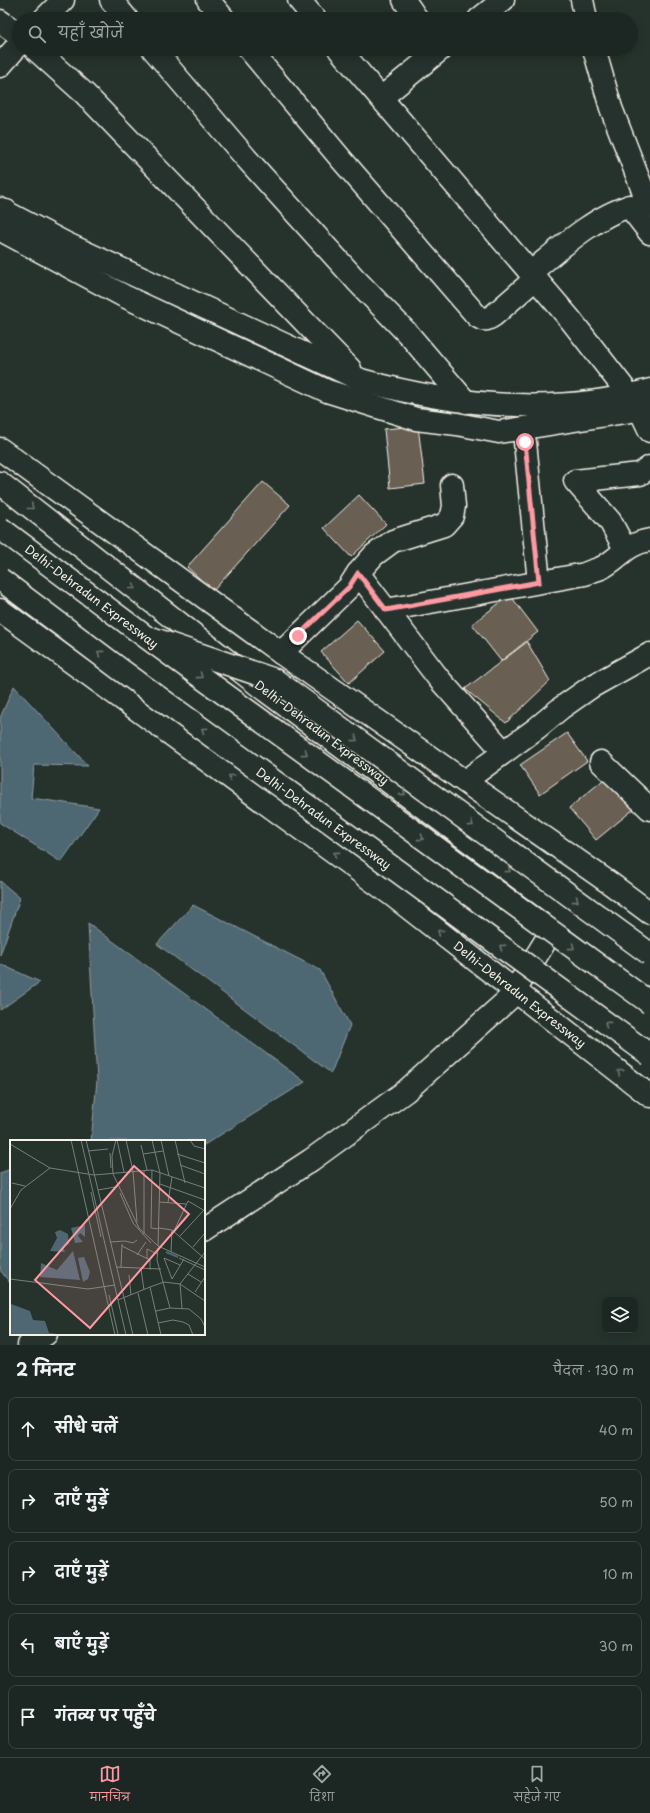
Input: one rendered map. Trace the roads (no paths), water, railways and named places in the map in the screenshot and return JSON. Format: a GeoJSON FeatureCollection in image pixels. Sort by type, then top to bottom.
{"type":"FeatureCollection","features":[{"type":"Feature","properties":{"kind":"main road"},"geometry":{"type":"LineString","coordinates":[[51,12],[63,0]]}},
{"type":"Feature","properties":{"kind":"main road"},"geometry":{"type":"LineString","coordinates":[[111,0],[121,12]]}},
{"type":"Feature","properties":{"kind":"main road"},"geometry":{"type":"LineString","coordinates":[[208,0],[218,12]]}},
{"type":"Feature","properties":{"kind":"main road"},"geometry":{"type":"LineString","coordinates":[[299,0],[309,12]]}},
{"type":"Feature","properties":{"kind":"main road"},"geometry":{"type":"LineString","coordinates":[[404,0],[412,12]]}},
{"type":"Feature","properties":{"kind":"main road"},"geometry":{"type":"LineString","coordinates":[[488,12],[503,0]]}},
{"type":"Feature","properties":{"kind":"main road"},"geometry":{"type":"LineString","coordinates":[[582,0],[585,12]]}},
{"type":"Feature","properties":{"kind":"main road"},"geometry":{"type":"LineString","coordinates":[[0,22],[12,30]]}},
{"type":"Feature","properties":{"kind":"main road"},"geometry":{"type":"LineString","coordinates":[[0,66],[12,52]]}},
{"type":"Feature","properties":{"kind":"main road"},"geometry":{"type":"LineString","coordinates":[[44,56],[85,94],[357,390],[393,389],[466,402],[511,406],[642,403]]}},
{"type":"Feature","properties":{"kind":"main road"},"geometry":{"type":"LineString","coordinates":[[159,56],[246,158],[356,280],[410,336],[466,402]]}},
{"type":"Feature","properties":{"kind":"main road"},"geometry":{"type":"LineString","coordinates":[[255,56],[341,159],[482,319],[487,320],[494,315],[532,276],[579,234],[604,218],[643,206]]}},
{"type":"Feature","properties":{"kind":"main road"},"geometry":{"type":"LineString","coordinates":[[345,56],[642,403],[650,431]]}},
{"type":"Feature","properties":{"kind":"main road"},"geometry":{"type":"LineString","coordinates":[[381,98],[431,56]]}},
{"type":"Feature","properties":{"kind":"main road"},"geometry":{"type":"LineString","coordinates":[[596,56],[650,232]]}},
{"type":"Feature","properties":{"kind":"main road"},"geometry":{"type":"LineString","coordinates":[[3,217],[65,243],[416,419],[457,424],[499,432],[583,419],[642,403]]}},
{"type":"Feature","properties":{"kind":"main road"},"geometry":{"type":"LineString","coordinates":[[525,442],[539,582]]}},
{"type":"Feature","properties":{"kind":"main road"},"geometry":{"type":"LineString","coordinates":[[0,449],[281,652],[650,913]]}},
{"type":"Feature","properties":{"kind":"main road"},"geometry":{"type":"LineString","coordinates":[[625,549],[610,521],[575,481],[640,474],[650,467]]}},
{"type":"Feature","properties":{"kind":"main road","name":"Delhi–Dehradun Expressway"},"geometry":{"type":"LineString","coordinates":[[0,483],[266,691],[650,975]]}},
{"type":"Feature","properties":{"kind":"main road"},"geometry":{"type":"LineString","coordinates":[[281,652],[349,587],[358,573],[374,555],[393,542],[444,525],[452,516],[454,506],[452,485]]}},
{"type":"Feature","properties":{"kind":"main road","name":"Delhi-Dehradun Expressway"},"geometry":{"type":"LineString","coordinates":[[0,528],[146,637],[650,1003]]}},
{"type":"Feature","properties":{"kind":"main road"},"geometry":{"type":"LineString","coordinates":[[386,610],[584,574],[615,558],[625,549],[638,542],[650,540]]}},
{"type":"Feature","properties":{"kind":"main road"},"geometry":{"type":"LineString","coordinates":[[358,573],[439,679],[504,752]]}},
{"type":"Feature","properties":{"kind":"main road","name":"Delhi-Dehradun Expressway"},"geometry":{"type":"LineString","coordinates":[[0,579],[121,670],[650,1055]]}},
{"type":"Feature","properties":{"kind":"main road","name":"Delhi–Dehradun Expressway"},"geometry":{"type":"LineString","coordinates":[[0,610],[392,894],[650,1096]]}},
{"type":"Feature","properties":{"kind":"main road"},"geometry":{"type":"LineString","coordinates":[[146,637],[274,680],[650,954]]}},
{"type":"Feature","properties":{"kind":"main road"},"geometry":{"type":"LineString","coordinates":[[465,781],[591,687],[650,655]]}},
{"type":"Feature","properties":{"kind":"main road"},"geometry":{"type":"LineString","coordinates":[[602,762],[650,809]]}},
{"type":"Feature","properties":{"kind":"main road"},"geometry":{"type":"LineString","coordinates":[[205,1229],[311,1160],[406,1091],[511,997],[564,911]]}},
{"type":"Feature","properties":{"kind":"main road"},"geometry":{"type":"LineString","coordinates":[[29,1345],[44,1335]]}},
{"type":"Feature","properties":{"kind":"water"},"geometry":{"type":"Polygon","coordinates":[[[14,686],[88,766],[34,765],[31,798],[99,808],[61,862],[0,823],[0,718],[14,686]]]}},
{"type":"Feature","properties":{"kind":"water"},"geometry":{"type":"Polygon","coordinates":[[[0,881],[20,898],[0,955],[0,881]]]}},
{"type":"Feature","properties":{"kind":"water"},"geometry":{"type":"Polygon","coordinates":[[[193,905],[320,970],[350,1025],[331,1073],[157,944],[193,905]]]}},
{"type":"Feature","properties":{"kind":"water"},"geometry":{"type":"Polygon","coordinates":[[[88,923],[305,1082],[205,1144],[205,1140],[91,1140],[97,1081],[88,923]]]}},
{"type":"Feature","properties":{"kind":"water"},"geometry":{"type":"Polygon","coordinates":[[[0,964],[40,982],[0,1010],[0,964]]]}},
{"type":"Feature","properties":{"kind":"water"},"geometry":{"type":"Polygon","coordinates":[[[10,1169],[10,1283],[0,1270],[0,1173],[10,1169]]]}}]}
